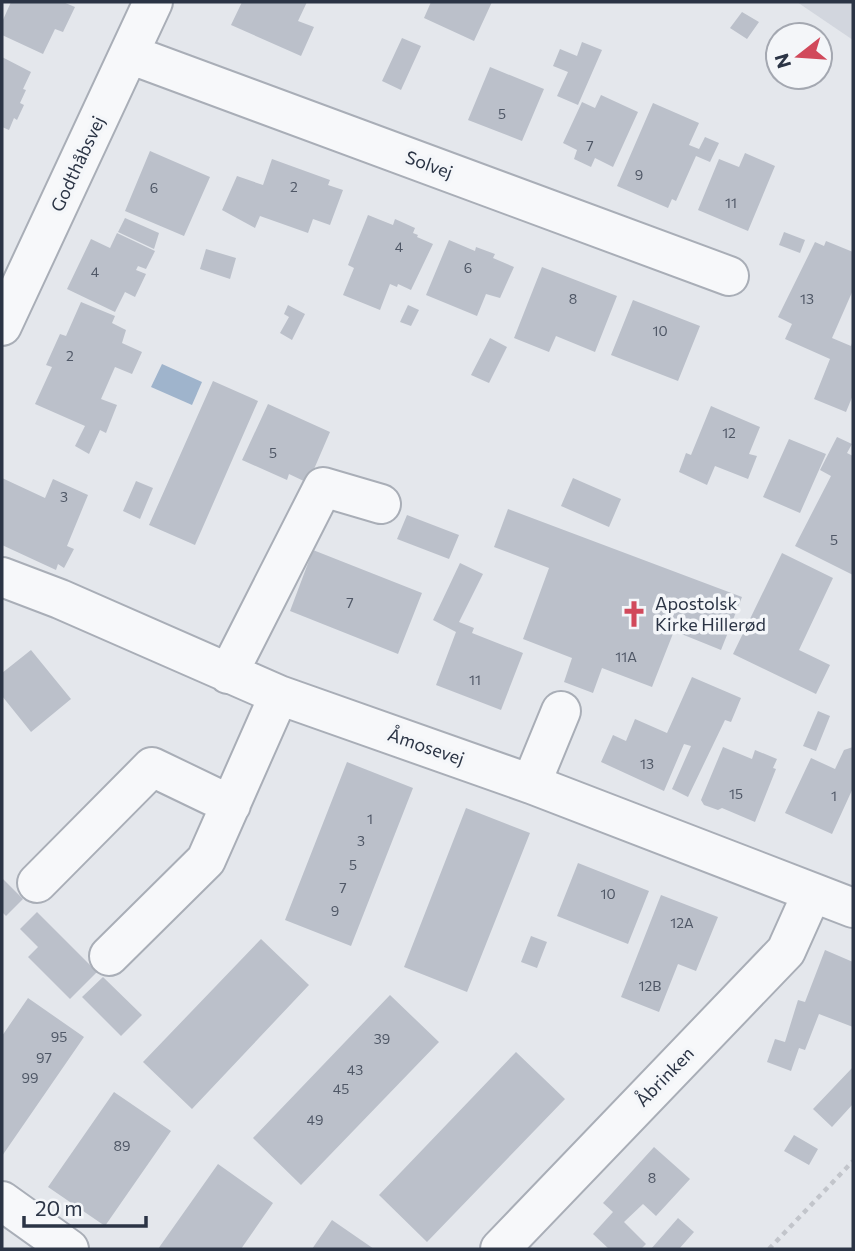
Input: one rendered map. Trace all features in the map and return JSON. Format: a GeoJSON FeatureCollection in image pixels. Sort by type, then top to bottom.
{"type":"FeatureCollection","features":[{"type":"Feature","properties":{"kind":"street","name":"Godthåbsvej"},"geometry":{"type":"LineString","coordinates":[[2,326],[153,2]]}},
{"type":"Feature","properties":{"kind":"street","name":"Solvej"},"geometry":{"type":"LineString","coordinates":[[129,54],[729,276]]}},
{"type":"Feature","properties":{"kind":"street"},"geometry":{"type":"LineString","coordinates":[[228,674],[323,487],[381,504]]}},
{"type":"Feature","properties":{"kind":"street","name":"Åmosevej"},"geometry":{"type":"LineString","coordinates":[[2,577],[60,599],[279,695],[531,784],[853,908]]}},
{"type":"Feature","properties":{"kind":"street"},"geometry":{"type":"LineString","coordinates":[[109,956],[206,860],[279,695]]}},
{"type":"Feature","properties":{"kind":"street"},"geometry":{"type":"LineString","coordinates":[[531,784],[561,711]]}},
{"type":"Feature","properties":{"kind":"street"},"geometry":{"type":"LineString","coordinates":[[37,883],[152,767],[230,805]]}},
{"type":"Feature","properties":{"kind":"street","name":"Åbrinken"},"geometry":{"type":"LineString","coordinates":[[500,1249],[786,951],[812,893]]}},
{"type":"Feature","properties":{"kind":"street"},"geometry":{"type":"LineString","coordinates":[[2,1200],[69,1249]]}},
{"type":"Feature","properties":{"kind":"path"},"geometry":{"type":"LineString","coordinates":[[769,1249],[853,1161]]}},
{"type":"Feature","properties":{"kind":"shaded area"},"geometry":{"type":"Polygon","coordinates":[[[797,2],[853,2],[853,40],[834,27],[834,21],[825,21],[797,2]]]}},
{"type":"Feature","properties":{"kind":"water"},"geometry":{"type":"Polygon","coordinates":[[[162,364],[202,382],[192,405],[151,387],[162,364]]]}},
{"type":"Feature","properties":{"kind":"building"},"geometry":{"type":"Polygon","coordinates":[[[11,2],[63,2],[75,7],[63,32],[55,29],[43,54],[2,35],[2,22],[11,2]]]}},
{"type":"Feature","properties":{"kind":"building"},"geometry":{"type":"Polygon","coordinates":[[[242,2],[307,2],[298,21],[314,27],[301,56],[231,25],[242,2]]]}},
{"type":"Feature","properties":{"kind":"building"},"geometry":{"type":"Polygon","coordinates":[[[431,2],[492,2],[474,41],[424,18],[431,2]]]}},
{"type":"Feature","properties":{"kind":"building"},"geometry":{"type":"Polygon","coordinates":[[[742,12],[759,22],[747,39],[730,28],[742,12]]]}},
{"type":"Feature","properties":{"kind":"building"},"geometry":{"type":"Polygon","coordinates":[[[402,38],[421,46],[401,90],[382,81],[402,38]]]}},
{"type":"Feature","properties":{"kind":"building"},"geometry":{"type":"Polygon","coordinates":[[[582,42],[602,50],[578,105],[557,96],[568,72],[553,66],[560,49],[577,56],[582,42]]]}},
{"type":"Feature","properties":{"kind":"building"},"geometry":{"type":"Polygon","coordinates":[[[2,57],[31,72],[20,103],[24,105],[9,130],[2,127],[2,57]]]}},
{"type":"Feature","properties":{"kind":"building"},"geometry":{"type":"Polygon","coordinates":[[[490,67],[544,89],[522,141],[468,120],[490,67]]]}},
{"type":"Feature","properties":{"kind":"building"},"geometry":{"type":"Polygon","coordinates":[[[601,95],[638,112],[613,167],[595,158],[591,167],[574,159],[577,150],[563,143],[582,102],[595,108],[601,95]]]}},
{"type":"Feature","properties":{"kind":"building"},"geometry":{"type":"Polygon","coordinates":[[[653,103],[699,123],[689,145],[699,149],[705,137],[719,143],[710,162],[696,156],[676,201],[672,199],[668,208],[617,186],[653,103]]]}},
{"type":"Feature","properties":{"kind":"building"},"geometry":{"type":"Polygon","coordinates":[[[150,151],[210,177],[184,236],[125,211],[150,151]]]}},
{"type":"Feature","properties":{"kind":"building"},"geometry":{"type":"Polygon","coordinates":[[[745,153],[775,166],[748,231],[698,210],[719,159],[739,167],[745,153]]]}},
{"type":"Feature","properties":{"kind":"building"},"geometry":{"type":"Polygon","coordinates":[[[272,159],[330,180],[328,185],[343,190],[330,225],[313,219],[308,233],[260,216],[255,228],[222,210],[237,176],[263,185],[272,159]]]}},
{"type":"Feature","properties":{"kind":"building"},"geometry":{"type":"Polygon","coordinates":[[[368,215],[393,225],[395,219],[415,228],[413,233],[418,235],[417,237],[433,244],[411,290],[398,284],[397,287],[390,284],[380,310],[343,295],[354,268],[348,265],[368,215]]]}},
{"type":"Feature","properties":{"kind":"building"},"geometry":{"type":"Polygon","coordinates":[[[125,218],[159,233],[154,249],[118,232],[125,218]]]}},
{"type":"Feature","properties":{"kind":"building"},"geometry":{"type":"Polygon","coordinates":[[[784,232],[805,240],[800,253],[779,245],[784,232]]]}},
{"type":"Feature","properties":{"kind":"building"},"geometry":{"type":"Polygon","coordinates":[[[117,233],[155,251],[146,269],[138,266],[136,270],[146,274],[135,297],[125,292],[115,312],[67,289],[91,239],[110,248],[117,233]]]}},
{"type":"Feature","properties":{"kind":"building"},"geometry":{"type":"Polygon","coordinates":[[[449,240],[475,251],[476,247],[495,254],[493,258],[514,267],[500,298],[486,294],[477,316],[426,295],[449,240]]]}},
{"type":"Feature","properties":{"kind":"building"},"geometry":{"type":"Polygon","coordinates":[[[826,241],[853,252],[853,290],[832,338],[851,346],[853,340],[853,395],[846,412],[814,399],[830,359],[785,339],[792,324],[778,317],[815,242],[824,246],[826,241]]]}},
{"type":"Feature","properties":{"kind":"building"},"geometry":{"type":"Polygon","coordinates":[[[206,249],[236,258],[230,279],[200,269],[206,249]]]}},
{"type":"Feature","properties":{"kind":"building"},"geometry":{"type":"Polygon","coordinates":[[[542,267],[617,296],[595,352],[556,336],[549,352],[514,338],[542,267]]]}},
{"type":"Feature","properties":{"kind":"building"},"geometry":{"type":"Polygon","coordinates":[[[633,300],[700,326],[678,381],[611,355],[633,300]]]}},
{"type":"Feature","properties":{"kind":"building"},"geometry":{"type":"Polygon","coordinates":[[[81,302],[115,316],[112,323],[126,330],[122,343],[142,352],[132,374],[115,367],[101,399],[117,405],[106,433],[100,430],[89,454],[75,446],[85,426],[35,404],[52,367],[46,365],[60,334],[66,336],[81,302]]]}},
{"type":"Feature","properties":{"kind":"building"},"geometry":{"type":"Polygon","coordinates":[[[288,305],[305,314],[292,340],[280,333],[289,317],[284,314],[288,305]]]}},
{"type":"Feature","properties":{"kind":"building"},"geometry":{"type":"Polygon","coordinates":[[[408,305],[419,310],[411,326],[400,322],[408,305]]]}},
{"type":"Feature","properties":{"kind":"building"},"geometry":{"type":"Polygon","coordinates":[[[490,338],[507,347],[489,383],[471,375],[490,338]]]}},
{"type":"Feature","properties":{"kind":"building"},"geometry":{"type":"Polygon","coordinates":[[[213,381],[258,401],[195,545],[149,525],[213,381]]]}},
{"type":"Feature","properties":{"kind":"building"},"geometry":{"type":"Polygon","coordinates":[[[268,404],[330,432],[308,483],[289,474],[287,480],[242,460],[268,404]]]}},
{"type":"Feature","properties":{"kind":"building"},"geometry":{"type":"Polygon","coordinates":[[[711,406],[760,427],[749,454],[757,456],[748,479],[715,466],[707,485],[679,472],[686,453],[691,455],[711,406]]]}},
{"type":"Feature","properties":{"kind":"building"},"geometry":{"type":"Polygon","coordinates":[[[837,437],[852,444],[847,453],[853,456],[853,575],[795,546],[831,476],[820,470],[837,437]]]}},
{"type":"Feature","properties":{"kind":"building"},"geometry":{"type":"Polygon","coordinates":[[[789,439],[826,454],[800,513],[763,497],[789,439]]]}},
{"type":"Feature","properties":{"kind":"building"},"geometry":{"type":"Polygon","coordinates":[[[2,478],[45,498],[53,479],[88,495],[67,546],[74,549],[64,568],[58,564],[56,570],[2,545],[2,478]]]}},
{"type":"Feature","properties":{"kind":"building"},"geometry":{"type":"Polygon","coordinates":[[[573,478],[621,499],[609,527],[561,506],[573,478]]]}},
{"type":"Feature","properties":{"kind":"building"},"geometry":{"type":"Polygon","coordinates":[[[136,481],[153,488],[140,519],[123,511],[136,481]]]}},
{"type":"Feature","properties":{"kind":"building","name":"Apostolsk Kirke Hillerød"},"geometry":{"type":"Polygon","coordinates":[[[508,509],[742,597],[721,650],[674,631],[652,687],[602,668],[593,693],[564,682],[572,658],[523,639],[549,568],[494,547],[508,509]]]}},
{"type":"Feature","properties":{"kind":"building"},"geometry":{"type":"Polygon","coordinates":[[[407,515],[459,535],[449,559],[397,539],[407,515]]]}},
{"type":"Feature","properties":{"kind":"building"},"geometry":{"type":"Polygon","coordinates":[[[313,550],[422,593],[398,654],[290,611],[313,550]]]}},
{"type":"Feature","properties":{"kind":"building"},"geometry":{"type":"Polygon","coordinates":[[[782,553],[833,578],[799,650],[830,665],[816,694],[733,654],[782,553]]]}},
{"type":"Feature","properties":{"kind":"building"},"geometry":{"type":"Polygon","coordinates":[[[460,563],[483,574],[459,622],[474,628],[472,633],[523,653],[501,710],[436,685],[456,632],[433,620],[460,563]]]}},
{"type":"Feature","properties":{"kind":"building"},"geometry":{"type":"Polygon","coordinates":[[[31,650],[71,699],[31,732],[2,696],[2,673],[31,650]]]}},
{"type":"Feature","properties":{"kind":"building"},"geometry":{"type":"Polygon","coordinates":[[[692,677],[741,698],[731,722],[725,720],[688,797],[672,789],[691,746],[684,744],[664,791],[601,762],[613,735],[626,741],[635,719],[667,733],[692,677]]]}},
{"type":"Feature","properties":{"kind":"building"},"geometry":{"type":"Polygon","coordinates":[[[818,711],[830,716],[816,751],[803,746],[818,711]]]}},
{"type":"Feature","properties":{"kind":"building"},"geometry":{"type":"Polygon","coordinates":[[[723,747],[752,759],[755,750],[777,759],[773,768],[776,769],[755,822],[722,808],[718,810],[704,805],[701,800],[723,747]]]}},
{"type":"Feature","properties":{"kind":"building"},"geometry":{"type":"Polygon","coordinates":[[[853,747],[853,788],[832,834],[785,813],[811,758],[835,769],[844,750],[853,747]]]}},
{"type":"Feature","properties":{"kind":"building"},"geometry":{"type":"Polygon","coordinates":[[[347,762],[413,788],[351,946],[285,920],[347,762]]]}},
{"type":"Feature","properties":{"kind":"building"},"geometry":{"type":"Polygon","coordinates":[[[466,808],[530,833],[467,992],[404,967],[466,808]]]}},
{"type":"Feature","properties":{"kind":"building"},"geometry":{"type":"Polygon","coordinates":[[[578,863],[649,891],[628,944],[557,916],[578,863]]]}},
{"type":"Feature","properties":{"kind":"building"},"geometry":{"type":"Polygon","coordinates":[[[2,878],[23,899],[6,916],[2,912],[2,878]]]}},
{"type":"Feature","properties":{"kind":"building"},"geometry":{"type":"Polygon","coordinates":[[[661,895],[718,917],[696,971],[678,964],[659,1012],[621,997],[661,895]]]}},
{"type":"Feature","properties":{"kind":"building"},"geometry":{"type":"Polygon","coordinates":[[[37,912],[97,972],[70,999],[28,957],[38,947],[20,929],[37,912]]]}},
{"type":"Feature","properties":{"kind":"building"},"geometry":{"type":"Polygon","coordinates":[[[531,936],[547,942],[537,968],[521,962],[531,936]]]}},
{"type":"Feature","properties":{"kind":"building"},"geometry":{"type":"Polygon","coordinates":[[[261,939],[309,985],[192,1109],[143,1062],[261,939]]]}},
{"type":"Feature","properties":{"kind":"building"},"geometry":{"type":"Polygon","coordinates":[[[825,950],[853,962],[853,1027],[819,1014],[805,1050],[799,1048],[791,1071],[767,1062],[775,1039],[785,1042],[798,1000],[805,1002],[825,950]]]}},
{"type":"Feature","properties":{"kind":"building"},"geometry":{"type":"Polygon","coordinates":[[[103,977],[142,1015],[121,1036],[82,997],[103,977]]]}},
{"type":"Feature","properties":{"kind":"building"},"geometry":{"type":"Polygon","coordinates":[[[390,995],[439,1042],[301,1185],[253,1138],[390,995]]]}},
{"type":"Feature","properties":{"kind":"building"},"geometry":{"type":"Polygon","coordinates":[[[28,998],[84,1037],[2,1156],[2,1036],[28,998]]]}},
{"type":"Feature","properties":{"kind":"building"},"geometry":{"type":"Polygon","coordinates":[[[516,1052],[565,1099],[427,1242],[379,1195],[516,1052]]]}},
{"type":"Feature","properties":{"kind":"building"},"geometry":{"type":"Polygon","coordinates":[[[853,1067],[853,1104],[832,1127],[813,1109],[853,1067]]]}},
{"type":"Feature","properties":{"kind":"building"},"geometry":{"type":"Polygon","coordinates":[[[114,1092],[171,1131],[105,1226],[48,1187],[114,1092]]]}},
{"type":"Feature","properties":{"kind":"building"},"geometry":{"type":"Polygon","coordinates":[[[794,1135],[818,1149],[809,1165],[784,1151],[794,1135]]]}},
{"type":"Feature","properties":{"kind":"building"},"geometry":{"type":"Polygon","coordinates":[[[654,1147],[690,1179],[656,1216],[643,1204],[624,1222],[646,1244],[641,1249],[609,1249],[593,1234],[613,1212],[603,1203],[654,1147]]]}},
{"type":"Feature","properties":{"kind":"building"},"geometry":{"type":"Polygon","coordinates":[[[218,1164],[273,1203],[241,1249],[158,1249],[218,1164]]]}},
{"type":"Feature","properties":{"kind":"building"},"geometry":{"type":"Polygon","coordinates":[[[678,1218],[694,1232],[679,1249],[651,1249],[678,1218]]]}},
{"type":"Feature","properties":{"kind":"building"},"geometry":{"type":"Polygon","coordinates":[[[332,1220],[374,1249],[312,1249],[332,1220]]]}},
{"type":"Feature","properties":{"kind":"place","name":"Apostolsk Kirke Hillerød"},"geometry":{"type":"Point","coordinates":[634,614]}}]}
